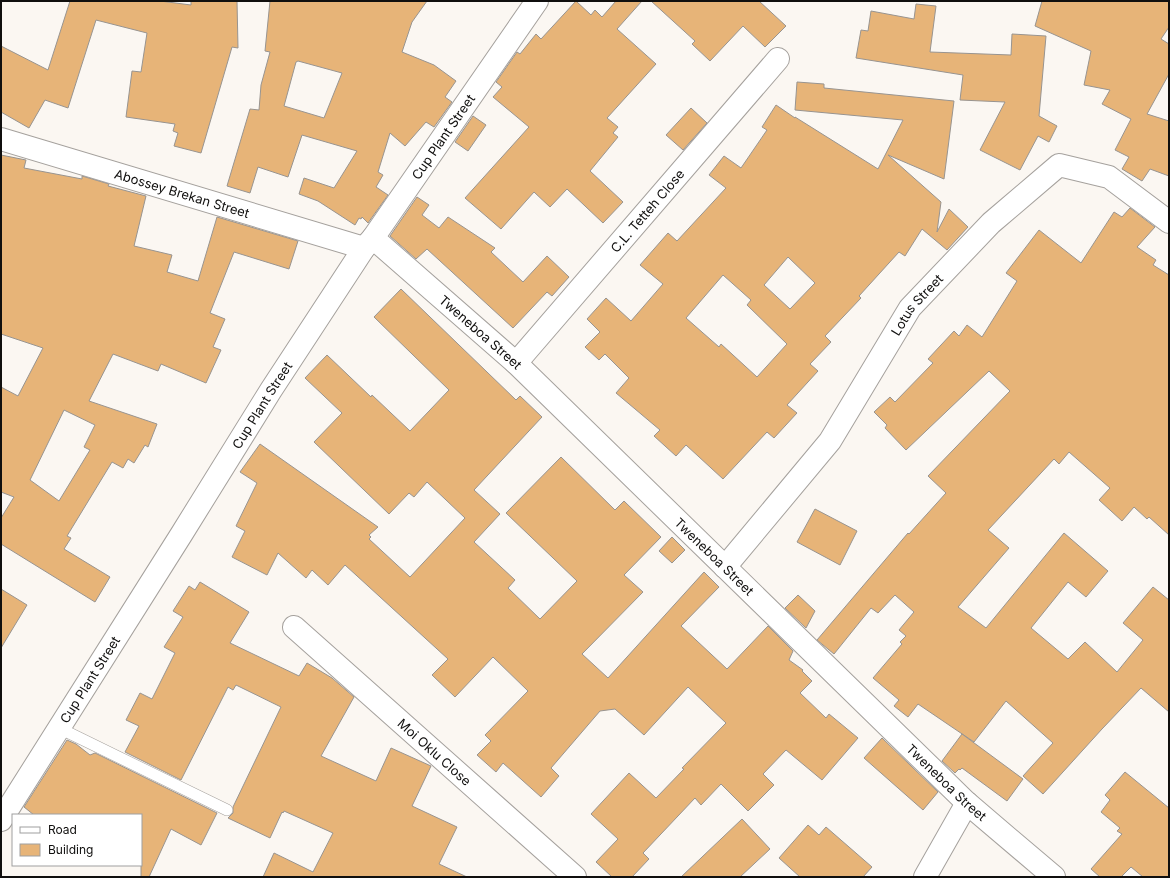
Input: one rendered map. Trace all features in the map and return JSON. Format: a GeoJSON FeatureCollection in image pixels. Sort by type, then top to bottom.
{"type":"FeatureCollection","features":[{"type":"Feature","properties":{"kind":"street","name":"Cup Plant Street"},"geometry":{"type":"LineString","coordinates":[[1,820],[271,390],[368,243],[537,1]]}},
{"type":"Feature","properties":{"kind":"street","name":"C.L. Tetteh Close"},"geometry":{"type":"LineString","coordinates":[[516,363],[778,59]]}},
{"type":"Feature","properties":{"kind":"street","name":"Abossey Brekan Street"},"geometry":{"type":"LineString","coordinates":[[1,139],[368,243]]}},
{"type":"Feature","properties":{"kind":"street","name":"Lotus Street"},"geometry":{"type":"LineString","coordinates":[[725,567],[830,441],[910,308],[991,223],[1059,165],[1109,177],[1169,222]]}},
{"type":"Feature","properties":{"kind":"street","name":"Tweneboa Street"},"geometry":{"type":"LineString","coordinates":[[368,243],[516,363],[967,803],[1054,877]]}},
{"type":"Feature","properties":{"kind":"street","name":"Moi Oklu Close"},"geometry":{"type":"LineString","coordinates":[[294,627],[575,877]]}},
{"type":"Feature","properties":{"kind":"street"},"geometry":{"type":"LineString","coordinates":[[925,877],[967,803]]}},
{"type":"Feature","properties":{"kind":"lane"},"geometry":{"type":"LineString","coordinates":[[59,728],[227,810]]}},
{"type":"Feature","properties":{"kind":"building"},"geometry":{"type":"Polygon","coordinates":[[[70,1],[160,1],[191,5],[191,1],[237,1],[238,48],[232,47],[201,153],[174,146],[178,133],[173,131],[175,124],[126,117],[132,71],[141,72],[147,33],[96,20],[68,108],[45,100],[29,128],[1,112],[1,46],[48,70],[70,1]]]}},
{"type":"Feature","properties":{"kind":"building"},"geometry":{"type":"Polygon","coordinates":[[[270,1],[427,1],[412,22],[402,52],[434,65],[456,81],[445,97],[452,102],[434,127],[426,122],[405,146],[390,133],[378,172],[383,175],[376,187],[388,195],[368,223],[362,217],[361,219],[359,218],[355,225],[318,201],[299,194],[304,178],[334,188],[357,151],[302,135],[288,177],[258,167],[250,193],[227,186],[250,109],[259,110],[261,85],[270,52],[265,51],[270,1]],[[298,61],[296,62],[284,106],[324,118],[342,73],[298,61]]]}},
{"type":"Feature","properties":{"kind":"building"},"geometry":{"type":"Polygon","coordinates":[[[576,1],[591,15],[595,10],[602,17],[616,1],[642,1],[617,29],[656,64],[607,118],[618,127],[613,133],[618,137],[590,171],[623,202],[603,223],[567,189],[550,207],[534,192],[501,229],[465,198],[529,127],[493,97],[502,87],[496,82],[517,52],[520,54],[536,34],[541,39],[576,1]]]}},
{"type":"Feature","properties":{"kind":"building"},"geometry":{"type":"Polygon","coordinates":[[[651,1],[759,1],[786,26],[765,47],[743,26],[710,61],[692,44],[695,41],[651,1]]]}},
{"type":"Feature","properties":{"kind":"building"},"geometry":{"type":"Polygon","coordinates":[[[1042,1],[1169,1],[1169,27],[1161,39],[1169,44],[1169,74],[1147,114],[1169,121],[1169,176],[1150,169],[1142,181],[1122,169],[1129,157],[1115,150],[1131,119],[1102,104],[1110,90],[1084,85],[1091,51],[1035,26],[1042,1]]]}},
{"type":"Feature","properties":{"kind":"building"},"geometry":{"type":"Polygon","coordinates":[[[916,4],[936,6],[930,52],[1011,55],[1012,34],[1046,36],[1039,116],[1057,126],[1049,142],[1038,136],[1020,170],[980,150],[1005,102],[960,100],[963,75],[856,58],[861,30],[868,31],[871,11],[914,19],[916,4]]]}},
{"type":"Feature","properties":{"kind":"building"},"geometry":{"type":"Polygon","coordinates":[[[797,82],[824,84],[824,88],[954,101],[944,179],[888,155],[941,202],[937,232],[949,209],[968,227],[947,250],[922,229],[905,256],[899,252],[859,296],[861,298],[825,336],[831,342],[810,364],[818,371],[787,405],[797,413],[774,438],[767,432],[723,479],[686,445],[676,456],[654,436],[660,430],[616,393],[629,378],[605,354],[599,360],[585,347],[600,332],[587,319],[606,298],[631,321],[663,284],[640,265],[668,233],[677,241],[726,188],[709,175],[724,156],[741,168],[767,130],[762,127],[776,105],[878,169],[903,120],[795,110],[797,82]],[[788,257],[764,285],[790,309],[815,283],[788,257]],[[723,275],[686,318],[719,347],[721,344],[757,377],[787,344],[747,305],[751,300],[723,275]]]}},
{"type":"Feature","properties":{"kind":"building"},"geometry":{"type":"Polygon","coordinates":[[[691,108],[707,123],[683,150],[666,135],[691,108]]]}},
{"type":"Feature","properties":{"kind":"building"},"geometry":{"type":"Polygon","coordinates":[[[473,116],[486,125],[468,151],[455,142],[473,116]]]}},
{"type":"Feature","properties":{"kind":"building"},"geometry":{"type":"Polygon","coordinates":[[[1,155],[26,160],[24,168],[82,179],[82,176],[109,184],[108,186],[146,196],[134,246],[172,255],[167,272],[198,281],[217,217],[298,241],[289,269],[234,252],[210,313],[225,319],[213,347],[221,350],[206,383],[161,364],[158,371],[113,354],[89,401],[157,424],[148,447],[145,445],[134,463],[128,459],[123,468],[112,462],[67,536],[71,538],[64,549],[110,577],[95,602],[1,544],[1,518],[14,497],[1,492],[1,387],[18,396],[43,348],[1,334],[1,155]],[[64,410],[30,480],[59,501],[90,450],[84,447],[95,425],[64,410]]]}},
{"type":"Feature","properties":{"kind":"building"},"geometry":{"type":"Polygon","coordinates":[[[417,197],[429,205],[422,215],[439,228],[448,217],[495,248],[491,252],[523,282],[547,256],[569,277],[552,296],[547,292],[513,328],[427,249],[416,259],[390,236],[417,197]]]}},
{"type":"Feature","properties":{"kind":"building"},"geometry":{"type":"Polygon","coordinates":[[[1130,208],[1155,227],[1137,247],[1156,260],[1153,265],[1169,275],[1169,535],[1149,517],[1147,519],[1134,507],[1122,521],[1099,500],[1110,488],[1069,452],[1059,464],[1054,459],[988,530],[1009,548],[958,607],[986,628],[1064,533],[1108,571],[1086,597],[1068,582],[1031,628],[1068,659],[1085,642],[1117,672],[1143,640],[1123,623],[1153,587],[1169,600],[1169,712],[1141,688],[1043,794],[1023,776],[1053,743],[1006,701],[974,742],[918,704],[908,717],[894,706],[899,700],[873,678],[902,644],[900,642],[906,636],[899,630],[914,612],[895,595],[878,613],[871,608],[834,654],[817,640],[908,533],[909,534],[946,493],[928,476],[1010,391],[989,371],[906,450],[885,428],[887,425],[874,412],[890,397],[895,402],[933,363],[928,359],[954,331],[959,336],[967,325],[982,337],[1017,281],[1006,273],[1039,230],[1081,263],[1114,212],[1122,217],[1130,208]]]}},
{"type":"Feature","properties":{"kind":"building"},"geometry":{"type":"Polygon","coordinates":[[[401,289],[516,400],[520,396],[542,417],[474,490],[500,514],[474,542],[515,580],[508,588],[540,619],[577,581],[506,513],[561,457],[615,510],[624,501],[661,537],[624,575],[643,592],[582,654],[608,678],[704,572],[719,587],[681,626],[727,669],[768,626],[793,651],[789,660],[803,670],[802,671],[812,681],[800,693],[826,718],[829,714],[858,738],[822,780],[786,750],[763,774],[774,785],[748,811],[721,784],[701,805],[695,798],[643,853],[649,859],[632,877],[612,877],[596,862],[618,839],[591,814],[629,773],[656,798],[684,769],[682,768],[726,723],[688,687],[644,735],[615,709],[600,711],[551,768],[559,776],[541,797],[503,763],[496,772],[477,755],[491,741],[485,735],[528,691],[493,657],[455,697],[432,675],[448,659],[345,565],[328,585],[312,570],[306,578],[278,553],[267,575],[232,557],[245,531],[236,526],[257,483],[240,472],[260,444],[378,527],[369,535],[371,537],[369,539],[410,577],[465,518],[427,482],[414,497],[409,493],[389,514],[314,442],[342,413],[305,378],[327,355],[371,397],[372,395],[410,431],[449,390],[374,317],[401,289]]]}},
{"type":"Feature","properties":{"kind":"building"},"geometry":{"type":"Polygon","coordinates":[[[815,509],[857,531],[840,565],[797,542],[815,509]]]}},
{"type":"Feature","properties":{"kind":"building"},"geometry":{"type":"Polygon","coordinates":[[[672,537],[685,550],[672,563],[659,551],[672,537]]]}},
{"type":"Feature","properties":{"kind":"building"},"geometry":{"type":"Polygon","coordinates":[[[200,582],[249,612],[230,643],[299,676],[307,663],[332,678],[354,697],[321,756],[376,781],[391,748],[431,766],[412,806],[457,827],[439,864],[467,877],[263,877],[274,853],[313,872],[333,833],[284,811],[283,813],[282,812],[270,838],[228,818],[233,813],[233,807],[281,707],[236,685],[233,690],[228,687],[181,780],[125,752],[139,726],[126,720],[140,693],[152,699],[175,653],[164,647],[183,617],[173,611],[189,586],[195,590],[200,582]]]}},
{"type":"Feature","properties":{"kind":"building"},"geometry":{"type":"Polygon","coordinates":[[[1,589],[27,605],[1,648],[1,589]]]}},
{"type":"Feature","properties":{"kind":"building"},"geometry":{"type":"Polygon","coordinates":[[[798,595],[815,611],[806,628],[785,608],[798,595]]]}},
{"type":"Feature","properties":{"kind":"building"},"geometry":{"type":"Polygon","coordinates":[[[962,734],[1023,779],[1007,801],[962,768],[955,773],[942,761],[962,734]]]}},
{"type":"Feature","properties":{"kind":"building"},"geometry":{"type":"Polygon","coordinates":[[[882,738],[938,792],[923,810],[864,758],[882,738]]]}},
{"type":"Feature","properties":{"kind":"building"},"geometry":{"type":"Polygon","coordinates":[[[67,740],[76,744],[90,755],[95,753],[217,813],[201,845],[171,829],[149,877],[141,877],[142,814],[33,814],[24,807],[67,740]]]}},
{"type":"Feature","properties":{"kind":"building"},"geometry":{"type":"Polygon","coordinates":[[[1125,772],[1169,808],[1169,877],[1143,877],[1131,867],[1121,877],[1100,877],[1091,869],[1122,834],[1117,831],[1120,828],[1101,812],[1110,800],[1105,795],[1125,772]]]}},
{"type":"Feature","properties":{"kind":"building"},"geometry":{"type":"Polygon","coordinates":[[[742,819],[770,849],[740,877],[681,877],[742,819]]]}},
{"type":"Feature","properties":{"kind":"building"},"geometry":{"type":"Polygon","coordinates":[[[808,825],[819,835],[826,827],[872,867],[863,877],[800,877],[779,858],[808,825]]]}}]}
